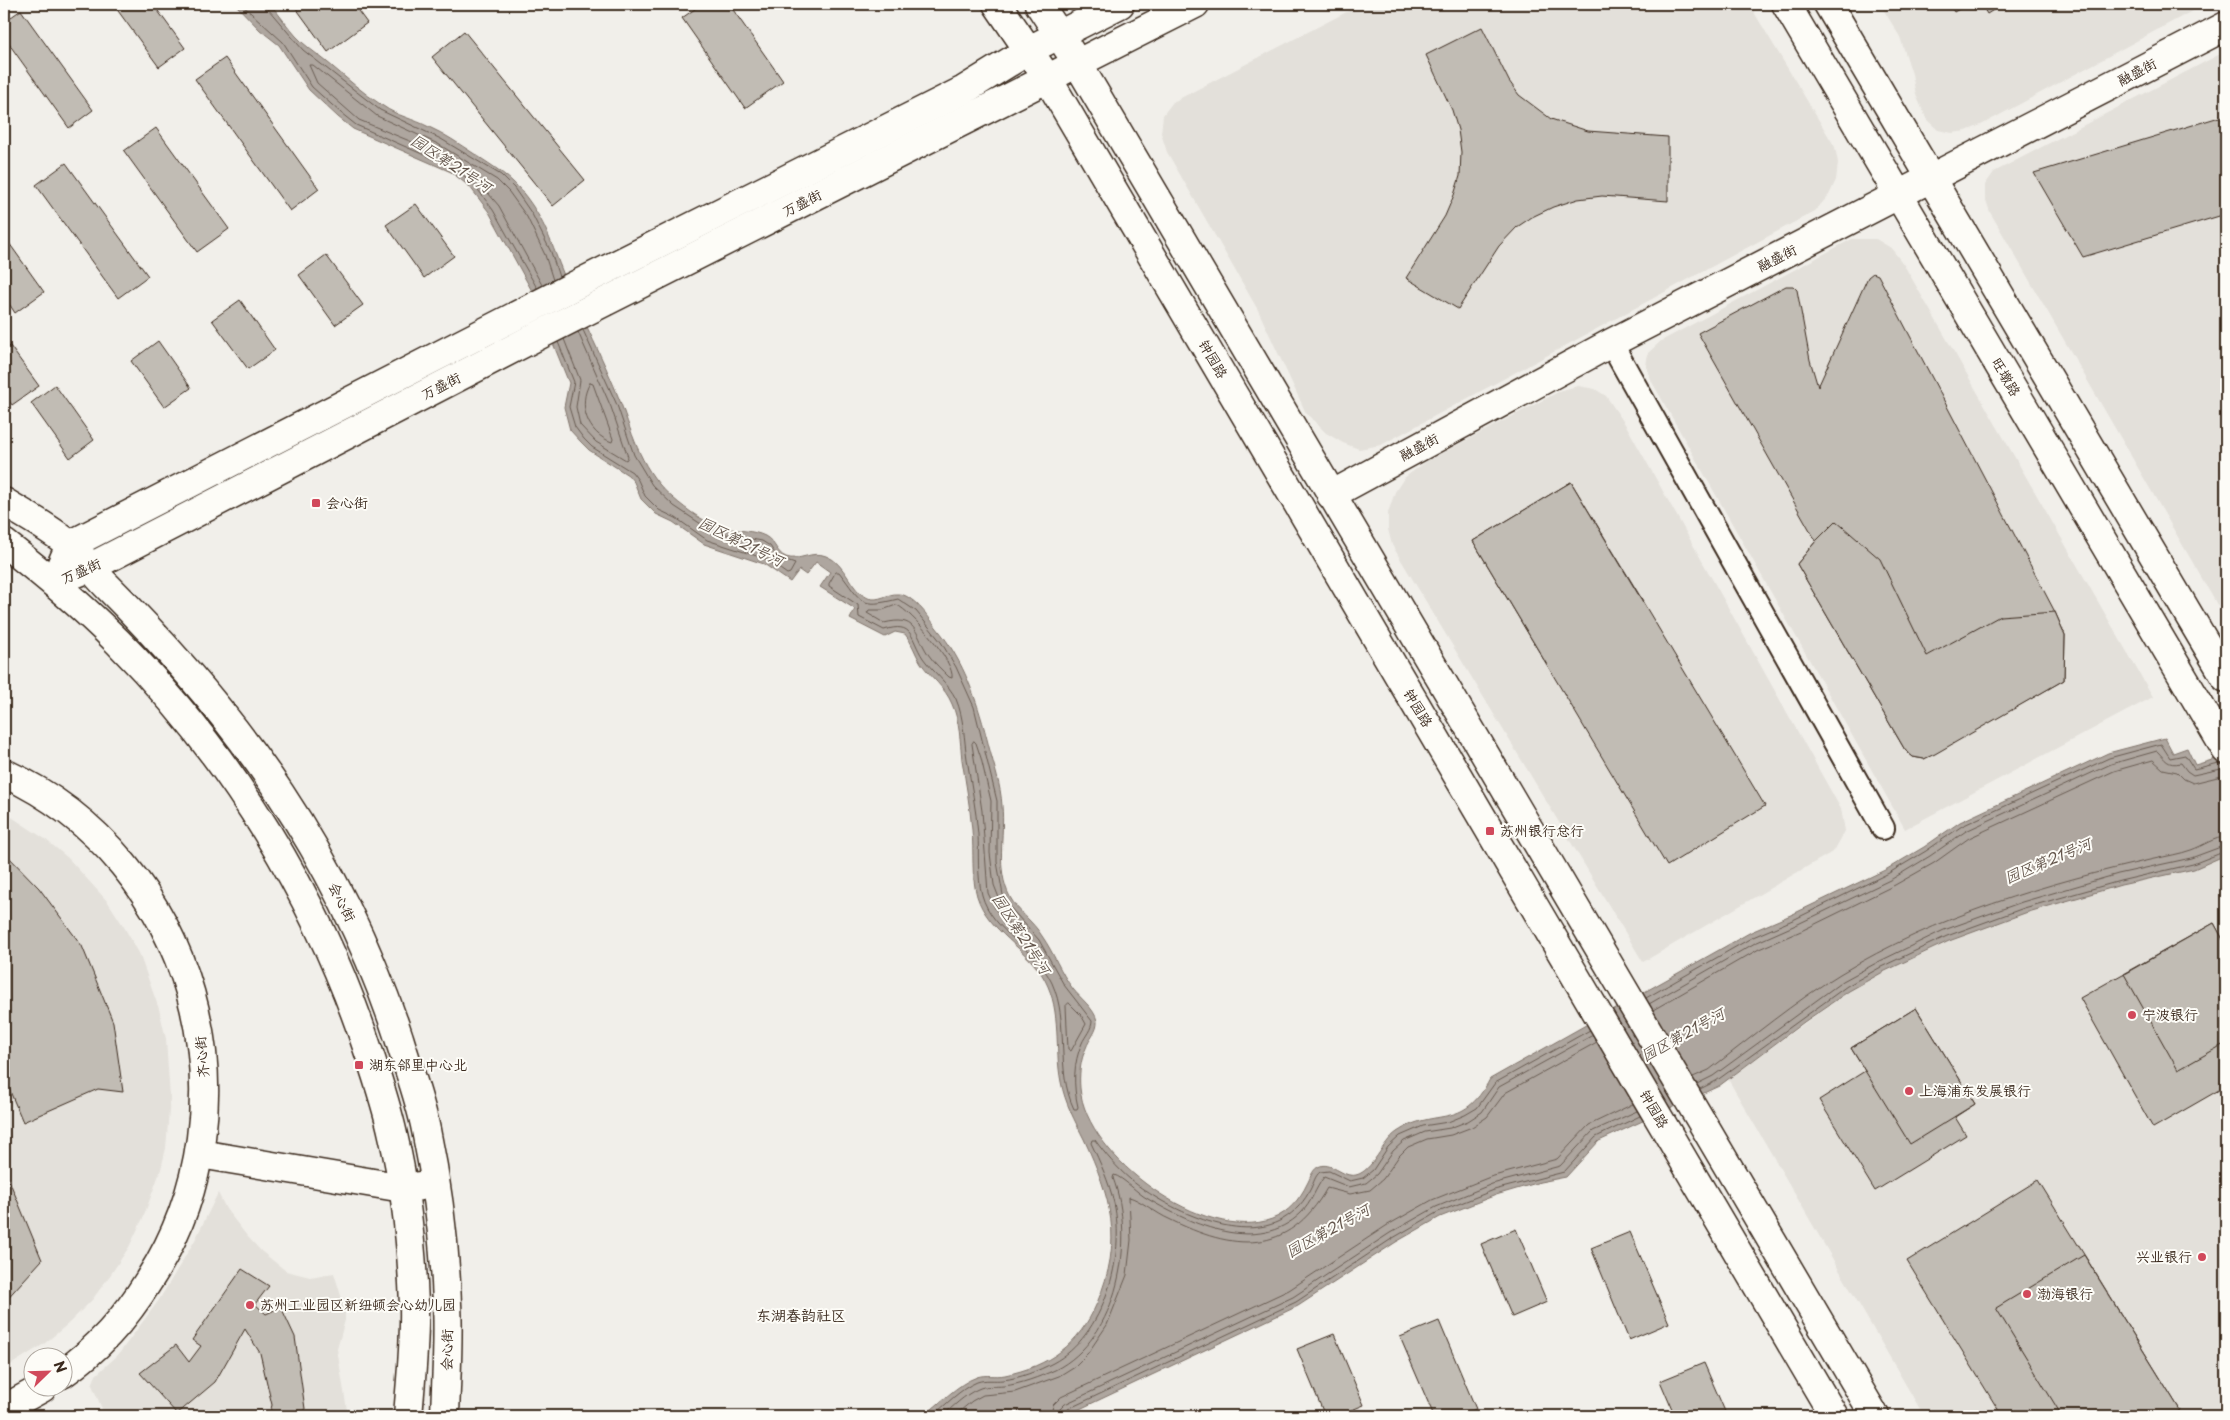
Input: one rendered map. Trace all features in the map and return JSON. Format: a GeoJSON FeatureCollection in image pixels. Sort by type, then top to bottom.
{"type":"FeatureCollection","features":[{"type":"Feature","properties":{"kind":"main road","name":"钟园路"},"geometry":{"type":"LineString","coordinates":[[997,4],[1048,80],[1834,1416]]}},
{"type":"Feature","properties":{"kind":"main road"},"geometry":{"type":"LineString","coordinates":[[1039,4],[1061,34],[1875,1416]]}},
{"type":"Feature","properties":{"kind":"main road","name":"万盛街"},"geometry":{"type":"LineString","coordinates":[[54,582],[70,546],[574,286],[964,90],[1029,50],[1120,4]]}},
{"type":"Feature","properties":{"kind":"main road","name":"万盛街"},"geometry":{"type":"LineString","coordinates":[[54,582],[89,568],[543,333],[1196,4]]}},
{"type":"Feature","properties":{"kind":"main road","name":"旺墩路"},"geometry":{"type":"LineString","coordinates":[[1786,4],[2225,748]]}},
{"type":"Feature","properties":{"kind":"main road"},"geometry":{"type":"LineString","coordinates":[[1828,4],[2226,678]]}},
{"type":"Feature","properties":{"kind":"main road","name":"融盛街"},"geometry":{"type":"LineString","coordinates":[[1331,495],[1611,343],[2226,26]]}},
{"type":"Feature","properties":{"kind":"main road","name":"会心街"},"geometry":{"type":"LineString","coordinates":[[4,502],[70,546],[89,568],[143,622],[217,705],[280,790],[310,840],[341,898],[380,982],[426,1127],[436,1184],[448,1306],[445,1416]]}},
{"type":"Feature","properties":{"kind":"main road"},"geometry":{"type":"LineString","coordinates":[[4,543],[54,582],[118,642],[190,723],[251,806],[280,854],[314,918],[349,993],[393,1133],[403,1188],[414,1307],[414,1353],[408,1416]]}},
{"type":"Feature","properties":{"kind":"main road","name":"齐心街"},"geometry":{"type":"LineString","coordinates":[[4,773],[40,792],[67,811],[92,832],[136,881],[170,938],[193,1000],[204,1066],[205,1099],[200,1154],[188,1199],[176,1233],[140,1295],[118,1323],[93,1349],[72,1366]]}},
{"type":"Feature","properties":{"kind":"main road"},"geometry":{"type":"LineString","coordinates":[[200,1154],[403,1188],[436,1184]]}},
{"type":"Feature","properties":{"kind":"main road"},"geometry":{"type":"LineString","coordinates":[[4,1409],[24,1398]]}},
{"type":"Feature","properties":{"kind":"street"},"geometry":{"type":"LineString","coordinates":[[1611,343],[1883,828]]}},
{"type":"Feature","properties":{"kind":"shaded area"},"geometry":{"type":"Polygon","coordinates":[[[1362,4],[1749,4],[1835,147],[1838,163],[1836,180],[1829,195],[1815,211],[1381,445],[1359,449],[1343,443],[1326,433],[1306,413],[1258,310],[1167,152],[1161,133],[1163,115],[1173,102],[1362,4]]]}},
{"type":"Feature","properties":{"kind":"shaded area"},"geometry":{"type":"Polygon","coordinates":[[[1880,4],[2205,4],[1981,125],[1966,131],[1952,133],[1938,130],[1927,120],[1916,95],[1912,74],[1900,37],[1880,4]]]}},
{"type":"Feature","properties":{"kind":"shaded area"},"geometry":{"type":"Polygon","coordinates":[[[2226,51],[2226,620],[1990,212],[1985,197],[1985,185],[1994,172],[2226,51]]]}},
{"type":"Feature","properties":{"kind":"shaded area"},"geometry":{"type":"Polygon","coordinates":[[[1852,239],[1876,239],[1891,248],[1904,265],[2153,697],[1905,829],[1652,382],[1646,366],[1648,353],[1661,341],[1852,239]]]}},
{"type":"Feature","properties":{"kind":"shaded area"},"geometry":{"type":"Polygon","coordinates":[[[1578,386],[1595,389],[1606,396],[1627,427],[1841,809],[1845,831],[1834,851],[1643,962],[1392,545],[1388,529],[1388,513],[1395,492],[1404,478],[1427,461],[1562,390],[1578,386]]]}},
{"type":"Feature","properties":{"kind":"shaded area"},"geometry":{"type":"Polygon","coordinates":[[[4,812],[45,839],[68,858],[108,902],[124,927],[139,953],[159,1009],[166,1039],[170,1098],[166,1148],[161,1169],[143,1218],[129,1247],[92,1300],[69,1323],[38,1348],[22,1348],[22,1358],[4,1369],[4,812]]]}},
{"type":"Feature","properties":{"kind":"shaded area"},"geometry":{"type":"Polygon","coordinates":[[[2226,855],[2226,1416],[1924,1416],[1728,1079],[1849,991],[1883,972],[1949,941],[2025,913],[2121,885],[2209,863],[2226,855]]]}},
{"type":"Feature","properties":{"kind":"shaded area","name":"苏州工业园区新纽顿会心幼儿园"},"geometry":{"type":"Polygon","coordinates":[[[218,1193],[226,1209],[247,1236],[261,1251],[286,1271],[310,1277],[334,1273],[345,1309],[345,1320],[337,1349],[348,1416],[105,1416],[92,1385],[96,1375],[118,1355],[159,1300],[195,1240],[218,1193]]]}},
{"type":"Feature","properties":{"kind":"water","name":"园区第21号河"},"geometry":{"type":"Polygon","coordinates":[[[235,4],[270,4],[303,43],[368,96],[394,112],[452,139],[515,184],[534,208],[545,228],[614,386],[646,466],[662,488],[673,498],[691,512],[711,523],[725,528],[765,536],[786,557],[796,558],[816,554],[826,556],[838,565],[857,589],[868,598],[880,598],[894,594],[903,595],[919,606],[929,617],[946,640],[963,669],[980,715],[1000,791],[1003,817],[1002,863],[1005,886],[1017,907],[1038,931],[1050,949],[1068,983],[1096,1017],[1097,1025],[1084,1053],[1080,1073],[1080,1088],[1087,1115],[1103,1142],[1126,1167],[1153,1189],[1183,1207],[1215,1219],[1245,1223],[1272,1219],[1288,1209],[1297,1200],[1316,1168],[1323,1165],[1351,1175],[1362,1172],[1397,1132],[1411,1124],[1459,1112],[1469,1106],[1480,1095],[1490,1079],[1751,932],[1887,869],[1924,847],[1960,822],[2108,753],[2165,738],[2173,753],[2187,748],[2195,765],[2226,756],[2226,855],[2194,869],[2121,885],[2025,913],[1949,941],[1883,972],[1849,991],[1804,1022],[1719,1086],[1599,1141],[1566,1177],[1540,1182],[1496,1195],[1440,1217],[1396,1242],[1298,1306],[1065,1416],[923,1416],[970,1380],[980,1376],[1005,1375],[1035,1366],[1049,1359],[1072,1342],[1090,1318],[1097,1303],[1110,1259],[1112,1239],[1111,1220],[1101,1181],[1063,1090],[1059,1069],[1056,1017],[1050,992],[1038,969],[990,920],[982,909],[977,896],[973,872],[973,838],[968,795],[957,718],[949,698],[921,663],[905,634],[895,632],[885,637],[850,619],[855,609],[820,587],[830,572],[816,562],[806,575],[799,570],[790,582],[764,564],[704,544],[673,522],[656,514],[641,499],[634,482],[628,475],[589,450],[570,430],[564,407],[569,383],[532,291],[489,212],[470,187],[451,172],[353,129],[309,90],[279,45],[260,30],[235,4]]]}},
{"type":"Feature","properties":{"kind":"building"},"geometry":{"type":"Polygon","coordinates":[[[113,4],[153,4],[185,48],[159,67],[113,4]]]}},
{"type":"Feature","properties":{"kind":"building"},"geometry":{"type":"Polygon","coordinates":[[[293,4],[353,4],[367,23],[328,52],[293,4]]]}},
{"type":"Feature","properties":{"kind":"building"},"geometry":{"type":"Polygon","coordinates":[[[702,4],[729,4],[783,81],[745,108],[682,18],[702,4]]]}},
{"type":"Feature","properties":{"kind":"building"},"geometry":{"type":"Polygon","coordinates":[[[1949,4],[1968,4],[1954,12],[1949,4]]]}},
{"type":"Feature","properties":{"kind":"building"},"geometry":{"type":"Polygon","coordinates":[[[1981,4],[2003,4],[1987,14],[1981,4]]]}},
{"type":"Feature","properties":{"kind":"building"},"geometry":{"type":"Polygon","coordinates":[[[21,10],[93,110],[69,128],[4,37],[4,22],[21,10]]]}},
{"type":"Feature","properties":{"kind":"building"},"geometry":{"type":"Polygon","coordinates":[[[1482,27],[1509,81],[1519,95],[1551,119],[1588,131],[1668,137],[1668,201],[1602,196],[1578,199],[1553,207],[1532,217],[1517,227],[1499,246],[1458,309],[1406,278],[1445,216],[1460,176],[1461,152],[1458,130],[1452,110],[1426,55],[1482,27]]]}},
{"type":"Feature","properties":{"kind":"building"},"geometry":{"type":"Polygon","coordinates":[[[464,31],[585,180],[553,206],[432,57],[464,31]]]}},
{"type":"Feature","properties":{"kind":"building"},"geometry":{"type":"Polygon","coordinates":[[[225,58],[319,189],[290,211],[195,79],[225,58]]]}},
{"type":"Feature","properties":{"kind":"building"},"geometry":{"type":"Polygon","coordinates":[[[2226,115],[2226,214],[2083,257],[2034,173],[2226,115]]]}},
{"type":"Feature","properties":{"kind":"building"},"geometry":{"type":"Polygon","coordinates":[[[156,128],[229,229],[197,252],[124,151],[156,128]]]}},
{"type":"Feature","properties":{"kind":"building"},"geometry":{"type":"Polygon","coordinates":[[[66,163],[148,276],[118,298],[36,185],[66,163]]]}},
{"type":"Feature","properties":{"kind":"building"},"geometry":{"type":"Polygon","coordinates":[[[416,204],[454,256],[424,278],[386,225],[416,204]]]}},
{"type":"Feature","properties":{"kind":"building"},"geometry":{"type":"Polygon","coordinates":[[[4,236],[44,292],[15,313],[4,296],[4,236]]]}},
{"type":"Feature","properties":{"kind":"building"},"geometry":{"type":"Polygon","coordinates":[[[326,255],[363,305],[335,325],[299,275],[326,255]]]}},
{"type":"Feature","properties":{"kind":"building"},"geometry":{"type":"Polygon","coordinates":[[[1873,273],[1878,275],[2055,612],[2065,635],[2064,680],[1924,759],[1913,757],[1905,750],[1797,564],[1816,541],[1698,333],[1786,286],[1793,286],[1797,290],[1810,360],[1818,387],[1868,277],[1873,273]]]}},
{"type":"Feature","properties":{"kind":"building"},"geometry":{"type":"Polygon","coordinates":[[[240,300],[275,350],[248,369],[212,320],[240,300]]]}},
{"type":"Feature","properties":{"kind":"building"},"geometry":{"type":"Polygon","coordinates":[[[158,341],[191,388],[164,407],[131,361],[158,341]]]}},
{"type":"Feature","properties":{"kind":"building"},"geometry":{"type":"Polygon","coordinates":[[[10,346],[39,386],[12,405],[4,394],[4,351],[10,346]]]}},
{"type":"Feature","properties":{"kind":"building"},"geometry":{"type":"Polygon","coordinates":[[[55,385],[94,440],[70,458],[31,403],[55,385]]]}},
{"type":"Feature","properties":{"kind":"building"},"geometry":{"type":"Polygon","coordinates":[[[1571,482],[1643,601],[1544,660],[1473,541],[1571,482]]]}},
{"type":"Feature","properties":{"kind":"building"},"geometry":{"type":"Polygon","coordinates":[[[1571,482],[1765,806],[1667,866],[1473,541],[1571,482]]]}},
{"type":"Feature","properties":{"kind":"building"},"geometry":{"type":"Polygon","coordinates":[[[1836,521],[1880,559],[1927,656],[2000,616],[2055,612],[2065,635],[2064,680],[1935,754],[1924,759],[1913,757],[1905,750],[1797,564],[1836,521]]]}},
{"type":"Feature","properties":{"kind":"building"},"geometry":{"type":"Polygon","coordinates":[[[4,852],[39,888],[82,946],[113,1022],[123,1092],[98,1089],[23,1122],[4,1077],[4,852]]]}},
{"type":"Feature","properties":{"kind":"building"},"geometry":{"type":"Polygon","coordinates":[[[2214,923],[2226,945],[2226,1086],[2153,1128],[2080,998],[2214,923]]]}},
{"type":"Feature","properties":{"kind":"building"},"geometry":{"type":"Polygon","coordinates":[[[2214,923],[2226,945],[2226,1043],[2178,1070],[2124,974],[2214,923]]]}},
{"type":"Feature","properties":{"kind":"building"},"geometry":{"type":"Polygon","coordinates":[[[1916,1008],[1975,1104],[1955,1117],[1966,1135],[1875,1191],[1819,1100],[1865,1071],[1851,1048],[1916,1008]]]}},
{"type":"Feature","properties":{"kind":"building"},"geometry":{"type":"Polygon","coordinates":[[[1916,1008],[1975,1104],[1910,1144],[1851,1048],[1916,1008]]]}},
{"type":"Feature","properties":{"kind":"building"},"geometry":{"type":"Polygon","coordinates":[[[4,1168],[42,1260],[4,1302],[4,1168]]]}},
{"type":"Feature","properties":{"kind":"building"},"geometry":{"type":"Polygon","coordinates":[[[2038,1180],[2180,1410],[2170,1416],[2002,1416],[1907,1261],[2038,1180]]]}},
{"type":"Feature","properties":{"kind":"building"},"geometry":{"type":"Polygon","coordinates":[[[1516,1229],[1547,1302],[1512,1317],[1481,1244],[1516,1229]]]}},
{"type":"Feature","properties":{"kind":"building"},"geometry":{"type":"Polygon","coordinates":[[[1630,1232],[1669,1323],[1629,1340],[1591,1248],[1630,1232]]]}},
{"type":"Feature","properties":{"kind":"building"},"geometry":{"type":"Polygon","coordinates":[[[2084,1255],[2180,1410],[2170,1416],[2062,1416],[1996,1308],[2084,1255]]]}},
{"type":"Feature","properties":{"kind":"building"},"geometry":{"type":"Polygon","coordinates":[[[242,1269],[269,1286],[255,1304],[266,1314],[281,1307],[295,1337],[306,1416],[269,1416],[272,1405],[260,1353],[245,1329],[215,1382],[177,1414],[140,1373],[176,1345],[189,1362],[201,1346],[192,1340],[242,1269]]]}},
{"type":"Feature","properties":{"kind":"building"},"geometry":{"type":"Polygon","coordinates":[[[1439,1321],[1476,1409],[1459,1416],[1434,1416],[1400,1337],[1439,1321]]]}},
{"type":"Feature","properties":{"kind":"building"},"geometry":{"type":"Polygon","coordinates":[[[1334,1334],[1364,1405],[1337,1416],[1325,1416],[1297,1349],[1334,1334]]]}},
{"type":"Feature","properties":{"kind":"building"},"geometry":{"type":"Polygon","coordinates":[[[1704,1363],[1727,1416],[1675,1416],[1660,1381],[1704,1363]]]}},
{"type":"Feature","properties":{"kind":"place","name":"会心街"},"geometry":{"type":"Point","coordinates":[316,503]}},
{"type":"Feature","properties":{"kind":"place","name":"苏州银行总行"},"geometry":{"type":"Point","coordinates":[1490,831]}},
{"type":"Feature","properties":{"kind":"place","name":"宁波银行"},"geometry":{"type":"Point","coordinates":[2132,1015]}},
{"type":"Feature","properties":{"kind":"place","name":"湖东邻里中心北"},"geometry":{"type":"Point","coordinates":[359,1065]}},
{"type":"Feature","properties":{"kind":"place","name":"上海浦东发展银行"},"geometry":{"type":"Point","coordinates":[1909,1091]}},
{"type":"Feature","properties":{"kind":"place","name":"兴业银行"},"geometry":{"type":"Point","coordinates":[2202,1257]}},
{"type":"Feature","properties":{"kind":"place","name":"渤海银行"},"geometry":{"type":"Point","coordinates":[2027,1294]}},
{"type":"Feature","properties":{"kind":"place","name":"苏州工业园区新纽顿会心幼儿园"},"geometry":{"type":"Point","coordinates":[250,1305]}},
{"type":"Feature","properties":{"kind":"district","name":"东湖春韵社区"},"geometry":{"type":"Point","coordinates":[801,1316]}}]}
